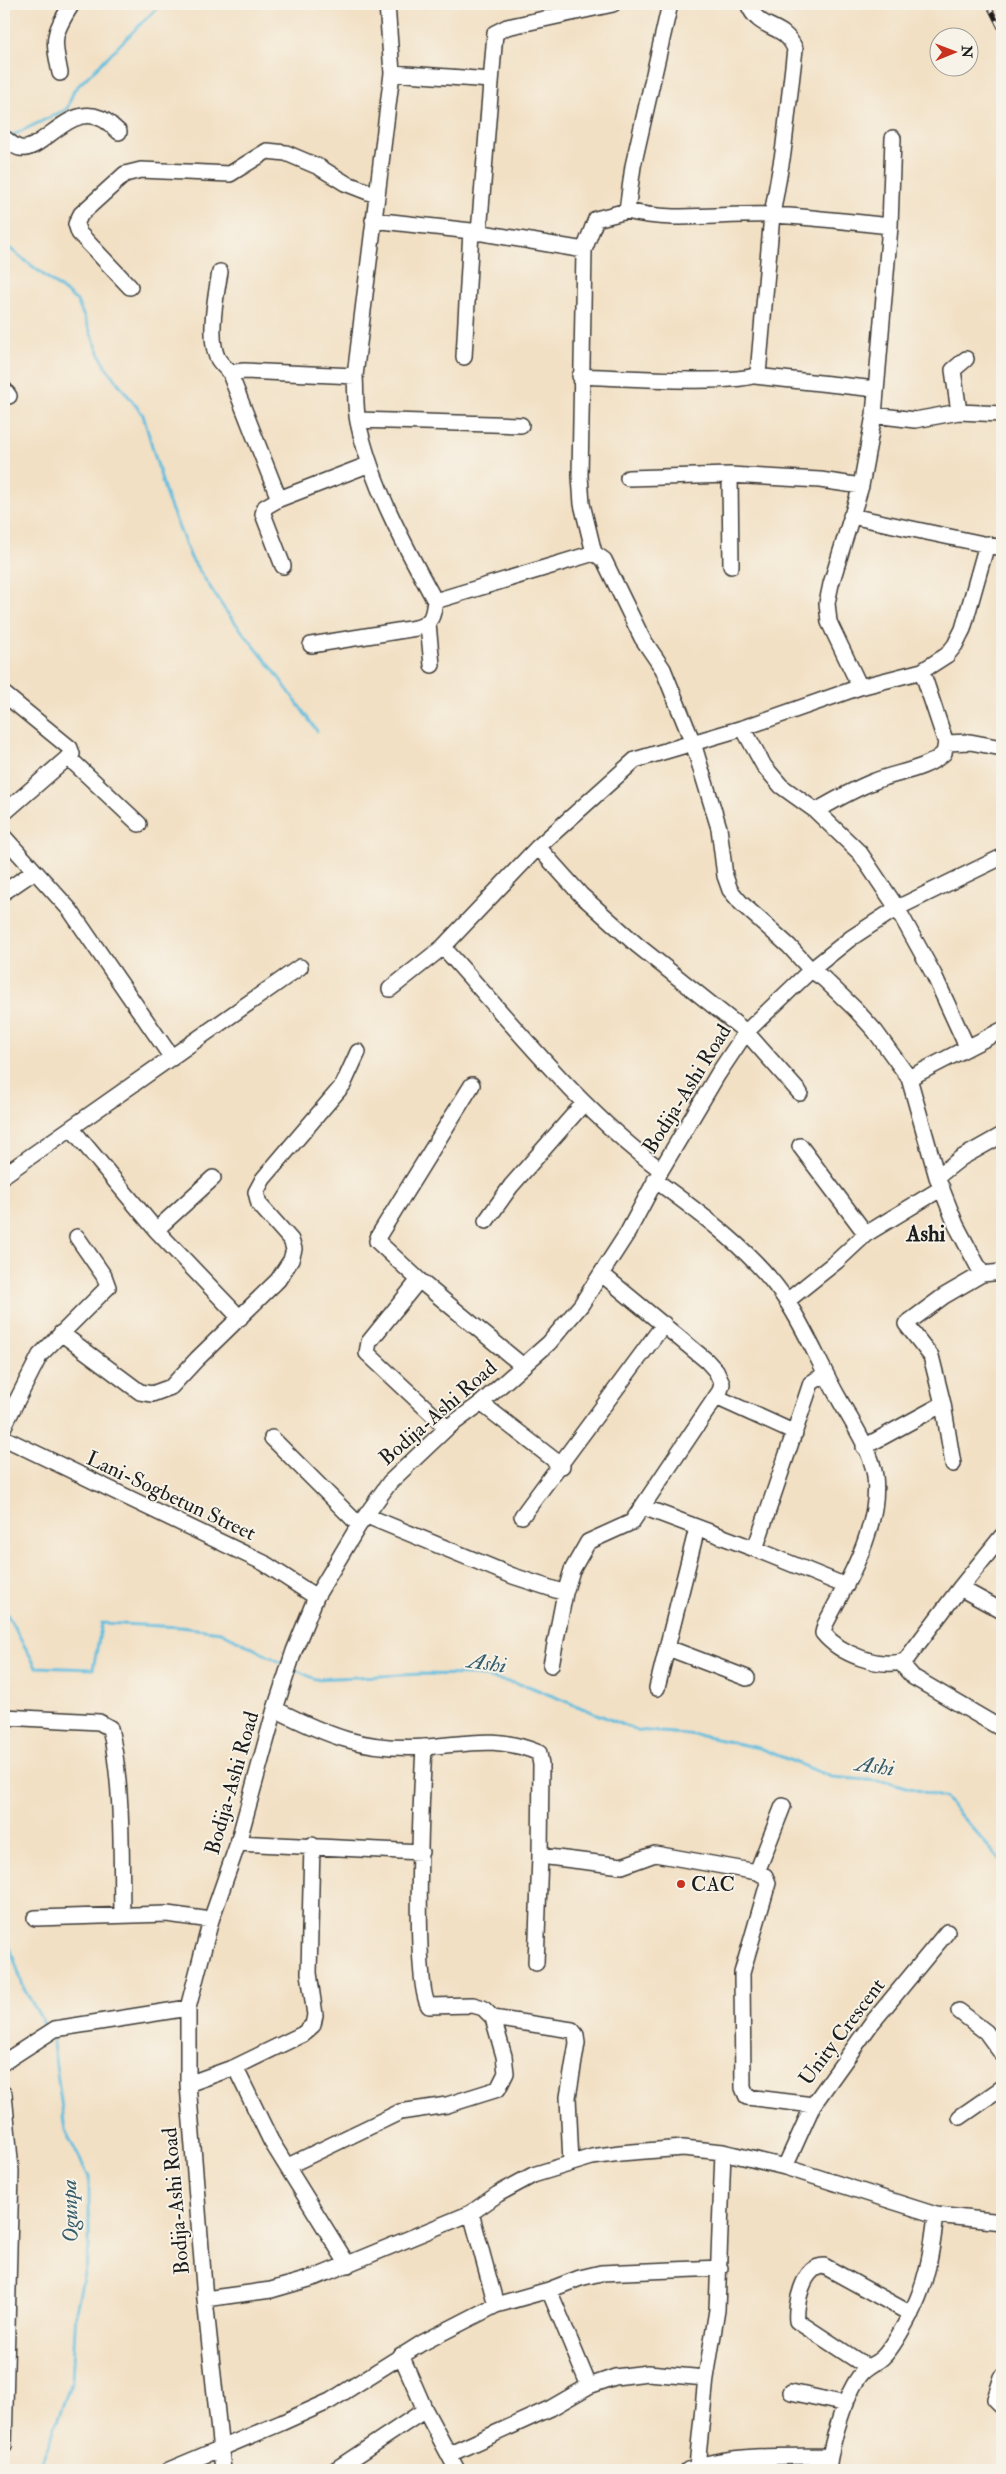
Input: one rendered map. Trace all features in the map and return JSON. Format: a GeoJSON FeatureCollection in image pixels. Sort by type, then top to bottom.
{"type":"FeatureCollection","features":[{"type":"Feature","properties":{"kind":"street"},"geometry":{"type":"LineString","coordinates":[[60,73],[54,41],[57,29],[72,4]]}},
{"type":"Feature","properties":{"kind":"street"},"geometry":{"type":"LineString","coordinates":[[311,645],[416,628],[428,624],[432,619],[435,601],[404,543],[370,464],[358,420],[355,376],[392,72],[387,4]]}},
{"type":"Feature","properties":{"kind":"street"},"geometry":{"type":"LineString","coordinates":[[464,358],[495,33],[506,27],[613,4]]}},
{"type":"Feature","properties":{"kind":"street"},"geometry":{"type":"LineString","coordinates":[[627,211],[633,166],[670,4]]}},
{"type":"Feature","properties":{"kind":"street"},"geometry":{"type":"LineString","coordinates":[[748,4],[752,15],[763,24],[790,38],[795,49],[783,153],[772,215],[759,370],[755,376]]}},
{"type":"Feature","properties":{"kind":"street"},"geometry":{"type":"LineString","coordinates":[[392,72],[491,80]]}},
{"type":"Feature","properties":{"kind":"street"},"geometry":{"type":"LineString","coordinates":[[8,141],[18,148],[26,148],[63,124],[84,116],[101,118],[119,132]]}},
{"type":"Feature","properties":{"kind":"street"},"geometry":{"type":"LineString","coordinates":[[860,687],[829,622],[827,603],[861,486],[874,414],[890,226],[893,138]]}},
{"type":"Feature","properties":{"kind":"street"},"geometry":{"type":"LineString","coordinates":[[130,287],[79,233],[76,224],[82,214],[125,174],[141,170],[230,174],[267,151],[286,154],[319,167],[345,183],[376,195]]}},
{"type":"Feature","properties":{"kind":"street"},"geometry":{"type":"LineString","coordinates":[[890,226],[772,215],[677,216],[639,214],[627,211],[596,219],[584,250],[580,376],[581,491],[594,553],[604,560],[642,638],[663,669],[693,743],[719,828],[725,876],[730,890],[741,903],[789,946],[810,970],[824,979],[855,1009],[875,1031],[909,1078],[940,1182],[956,1225],[982,1274]]}},
{"type":"Feature","properties":{"kind":"street"},"geometry":{"type":"LineString","coordinates":[[373,220],[475,232],[584,250]]}},
{"type":"Feature","properties":{"kind":"street"},"geometry":{"type":"LineString","coordinates":[[220,272],[214,313],[216,354],[219,361],[233,374]]}},
{"type":"Feature","properties":{"kind":"street"},"geometry":{"type":"LineString","coordinates":[[959,412],[953,370],[966,359]]}},
{"type":"Feature","properties":{"kind":"street"},"geometry":{"type":"LineString","coordinates":[[233,374],[244,371],[355,376]]}},
{"type":"Feature","properties":{"kind":"street"},"geometry":{"type":"LineString","coordinates":[[233,374],[232,384],[279,499]]}},
{"type":"Feature","properties":{"kind":"street"},"geometry":{"type":"LineString","coordinates":[[580,376],[719,380],[755,376],[876,389]]}},
{"type":"Feature","properties":{"kind":"street"},"geometry":{"type":"LineString","coordinates":[[874,414],[915,420],[959,412],[1002,414]]}},
{"type":"Feature","properties":{"kind":"street"},"geometry":{"type":"LineString","coordinates":[[358,420],[521,424]]}},
{"type":"Feature","properties":{"kind":"street"},"geometry":{"type":"LineString","coordinates":[[283,566],[263,514],[265,507],[279,499],[370,464]]}},
{"type":"Feature","properties":{"kind":"street"},"geometry":{"type":"LineString","coordinates":[[628,478],[730,475],[820,480],[861,486]]}},
{"type":"Feature","properties":{"kind":"street"},"geometry":{"type":"LineString","coordinates":[[730,475],[730,566]]}},
{"type":"Feature","properties":{"kind":"street"},"geometry":{"type":"LineString","coordinates":[[851,516],[1002,548]]}},
{"type":"Feature","properties":{"kind":"street"},"geometry":{"type":"LineString","coordinates":[[390,989],[442,947],[538,847],[635,760],[743,728],[860,687],[922,671],[947,654],[955,645],[963,629],[987,544]]}},
{"type":"Feature","properties":{"kind":"street"},"geometry":{"type":"LineString","coordinates":[[435,601],[594,553]]}},
{"type":"Feature","properties":{"kind":"street"},"geometry":{"type":"LineString","coordinates":[[428,624],[432,665]]}},
{"type":"Feature","properties":{"kind":"street"},"geometry":{"type":"LineString","coordinates":[[816,811],[848,792],[913,769],[940,757],[944,753],[946,743],[922,671]]}},
{"type":"Feature","properties":{"kind":"street"},"geometry":{"type":"LineString","coordinates":[[4,694],[70,748],[72,754],[4,813]]}},
{"type":"Feature","properties":{"kind":"street"},"geometry":{"type":"LineString","coordinates":[[743,728],[764,766],[781,786],[816,811],[860,853],[897,908],[934,975],[967,1047]]}},
{"type":"Feature","properties":{"kind":"street"},"geometry":{"type":"LineString","coordinates":[[946,743],[970,742],[1002,748]]}},
{"type":"Feature","properties":{"kind":"street"},"geometry":{"type":"LineString","coordinates":[[69,758],[139,824]]}},
{"type":"Feature","properties":{"kind":"street"},"geometry":{"type":"LineString","coordinates":[[4,838],[70,910],[172,1058]]}},
{"type":"Feature","properties":{"kind":"street"},"geometry":{"type":"LineString","coordinates":[[538,847],[581,895],[636,945],[746,1032],[800,1093]]}},
{"type":"Feature","properties":{"kind":"street","name":"Bodija-Ashi Road"},"geometry":{"type":"LineString","coordinates":[[223,2470],[205,2299],[188,2084],[188,2008],[211,1920],[238,1843],[275,1709],[294,1651],[316,1597],[363,1520],[390,1482],[447,1428],[481,1403],[524,1366],[566,1324],[603,1275],[658,1175],[718,1074],[746,1032],[810,970],[851,938],[897,908],[1002,857]]}},
{"type":"Feature","properties":{"kind":"street"},"geometry":{"type":"LineString","coordinates":[[4,892],[35,871]]}},
{"type":"Feature","properties":{"kind":"street"},"geometry":{"type":"LineString","coordinates":[[442,947],[514,1029],[584,1103],[680,1198],[765,1272],[786,1301],[864,1446],[875,1477],[869,1531],[846,1586],[823,1632],[828,1638],[851,1654],[869,1660],[894,1663],[906,1661]]}},
{"type":"Feature","properties":{"kind":"street"},"geometry":{"type":"LineString","coordinates":[[4,1176],[300,967]]}},
{"type":"Feature","properties":{"kind":"street"},"geometry":{"type":"LineString","coordinates":[[909,1078],[1002,1030]]}},
{"type":"Feature","properties":{"kind":"street"},"geometry":{"type":"LineString","coordinates":[[61,1333],[140,1392],[152,1394],[171,1387],[278,1280],[292,1260],[294,1249],[291,1240],[259,1204],[256,1192],[263,1179],[342,1085],[358,1052]]}},
{"type":"Feature","properties":{"kind":"street"},"geometry":{"type":"LineString","coordinates":[[472,1085],[377,1241],[382,1248],[419,1280],[524,1366]]}},
{"type":"Feature","properties":{"kind":"street"},"geometry":{"type":"LineString","coordinates":[[486,1222],[511,1186],[584,1103]]}},
{"type":"Feature","properties":{"kind":"street"},"geometry":{"type":"LineString","coordinates":[[72,1129],[156,1230],[240,1318]]}},
{"type":"Feature","properties":{"kind":"street"},"geometry":{"type":"LineString","coordinates":[[786,1301],[837,1261],[866,1234],[940,1182],[961,1158],[1002,1134]]}},
{"type":"Feature","properties":{"kind":"street"},"geometry":{"type":"LineString","coordinates":[[800,1146],[866,1234]]}},
{"type":"Feature","properties":{"kind":"street"},"geometry":{"type":"LineString","coordinates":[[156,1230],[213,1178]]}},
{"type":"Feature","properties":{"kind":"street"},"geometry":{"type":"LineString","coordinates":[[4,1426],[40,1355],[108,1286],[104,1276],[78,1238]]}},
{"type":"Feature","properties":{"kind":"street"},"geometry":{"type":"LineString","coordinates":[[953,1464],[943,1404],[931,1356],[906,1324],[944,1296],[982,1274],[1002,1272]]}},
{"type":"Feature","properties":{"kind":"street"},"geometry":{"type":"LineString","coordinates":[[551,1664],[565,1593],[572,1570],[588,1542],[632,1522],[716,1397],[722,1384],[716,1371],[664,1324],[603,1275]]}},
{"type":"Feature","properties":{"kind":"street"},"geometry":{"type":"LineString","coordinates":[[419,1280],[370,1342],[367,1353],[447,1428]]}},
{"type":"Feature","properties":{"kind":"street"},"geometry":{"type":"LineString","coordinates":[[522,1516],[562,1466],[664,1324]]}},
{"type":"Feature","properties":{"kind":"street"},"geometry":{"type":"LineString","coordinates":[[755,1549],[796,1433],[811,1383],[825,1374]]}},
{"type":"Feature","properties":{"kind":"street"},"geometry":{"type":"LineString","coordinates":[[716,1397],[796,1433]]}},
{"type":"Feature","properties":{"kind":"street"},"geometry":{"type":"LineString","coordinates":[[481,1403],[562,1466]]}},
{"type":"Feature","properties":{"kind":"street"},"geometry":{"type":"LineString","coordinates":[[864,1446],[943,1404]]}},
{"type":"Feature","properties":{"kind":"street","name":"Lani-Sogbetun Street"},"geometry":{"type":"LineString","coordinates":[[4,1438],[264,1563],[316,1597]]}},
{"type":"Feature","properties":{"kind":"street"},"geometry":{"type":"LineString","coordinates":[[272,1438],[363,1520],[513,1576],[565,1593]]}},
{"type":"Feature","properties":{"kind":"street"},"geometry":{"type":"LineString","coordinates":[[642,1507],[755,1549],[846,1586]]}},
{"type":"Feature","properties":{"kind":"street"},"geometry":{"type":"LineString","coordinates":[[657,1688],[697,1528]]}},
{"type":"Feature","properties":{"kind":"street"},"geometry":{"type":"LineString","coordinates":[[1002,1536],[960,1588],[906,1661],[906,1670],[913,1677],[1002,1729]]}},
{"type":"Feature","properties":{"kind":"street"},"geometry":{"type":"LineString","coordinates":[[960,1588],[1002,1611]]}},
{"type":"Feature","properties":{"kind":"street"},"geometry":{"type":"LineString","coordinates":[[668,1648],[747,1678]]}},
{"type":"Feature","properties":{"kind":"street"},"geometry":{"type":"LineString","coordinates":[[275,1709],[332,1737],[359,1744],[424,1747],[481,1740],[525,1747],[539,1753],[541,1765],[540,1856],[536,1963]]}},
{"type":"Feature","properties":{"kind":"street"},"geometry":{"type":"LineString","coordinates":[[4,1717],[98,1722],[110,1728],[115,1751],[122,1915]]}},
{"type":"Feature","properties":{"kind":"street"},"geometry":{"type":"LineString","coordinates":[[288,2166],[390,2115],[447,2105],[498,2089],[506,2073],[504,2056],[493,2018],[482,2008],[473,2006],[429,2006],[422,1988],[420,1946],[420,1802],[424,1747]]}},
{"type":"Feature","properties":{"kind":"street"},"geometry":{"type":"LineString","coordinates":[[757,1872],[783,1806]]}},
{"type":"Feature","properties":{"kind":"street"},"geometry":{"type":"LineString","coordinates":[[238,1843],[312,1845],[421,1852]]}},
{"type":"Feature","properties":{"kind":"street"},"geometry":{"type":"LineString","coordinates":[[188,2084],[235,2067],[304,2034],[313,2025],[315,2015],[309,1973],[312,1845]]}},
{"type":"Feature","properties":{"kind":"street"},"geometry":{"type":"LineString","coordinates":[[540,1856],[622,1866],[655,1854],[757,1872],[765,1876],[768,1882],[742,1973],[744,2093],[747,2097],[813,2105]]}},
{"type":"Feature","properties":{"kind":"street"},"geometry":{"type":"LineString","coordinates":[[35,1918],[167,1914],[211,1920]]}},
{"type":"Feature","properties":{"kind":"street","name":"Unity Crescent"},"geometry":{"type":"LineString","coordinates":[[786,2167],[813,2105],[871,2024],[947,1932]]}},
{"type":"Feature","properties":{"kind":"street"},"geometry":{"type":"LineString","coordinates":[[4,2062],[50,2031],[188,2008]]}},
{"type":"Feature","properties":{"kind":"street"},"geometry":{"type":"LineString","coordinates":[[959,2011],[986,2032],[1002,2054]]}},
{"type":"Feature","properties":{"kind":"street"},"geometry":{"type":"LineString","coordinates":[[493,2018],[572,2030],[576,2035],[577,2043],[568,2097],[571,2163]]}},
{"type":"Feature","properties":{"kind":"street"},"geometry":{"type":"LineString","coordinates":[[235,2067],[271,2141],[348,2265]]}},
{"type":"Feature","properties":{"kind":"street"},"geometry":{"type":"LineString","coordinates":[[960,2117],[1002,2088]]}},
{"type":"Feature","properties":{"kind":"street"},"geometry":{"type":"LineString","coordinates":[[4,2094],[8,2171],[4,2446]]}},
{"type":"Feature","properties":{"kind":"street"},"geometry":{"type":"LineString","coordinates":[[205,2299],[270,2290],[316,2277],[471,2213],[517,2183],[571,2163],[620,2153],[683,2148],[723,2152],[786,2167],[936,2215],[1002,2222]]}},
{"type":"Feature","properties":{"kind":"street"},"geometry":{"type":"LineString","coordinates":[[723,2152],[720,2268],[714,2327],[693,2468],[735,2460],[829,2463],[846,2404],[861,2374],[867,2367],[883,2357],[911,2314],[924,2285],[936,2215]]}},
{"type":"Feature","properties":{"kind":"street"},"geometry":{"type":"LineString","coordinates":[[471,2213],[496,2305]]}},
{"type":"Feature","properties":{"kind":"street"},"geometry":{"type":"LineString","coordinates":[[867,2367],[797,2321],[801,2292],[809,2274],[824,2266],[911,2314]]}},
{"type":"Feature","properties":{"kind":"street"},"geometry":{"type":"LineString","coordinates":[[169,2470],[330,2400],[401,2355],[496,2305],[601,2273],[720,2268]]}},
{"type":"Feature","properties":{"kind":"street"},"geometry":{"type":"LineString","coordinates":[[549,2290],[589,2386]]}},
{"type":"Feature","properties":{"kind":"street"},"geometry":{"type":"LineString","coordinates":[[401,2355],[425,2410],[457,2470]]}},
{"type":"Feature","properties":{"kind":"street"},"geometry":{"type":"LineString","coordinates":[[450,2454],[551,2408],[589,2386],[628,2374],[671,2374],[706,2378]]}},
{"type":"Feature","properties":{"kind":"street"},"geometry":{"type":"LineString","coordinates":[[1002,2377],[995,2396],[996,2402],[1002,2406]]}},
{"type":"Feature","properties":{"kind":"street"},"geometry":{"type":"LineString","coordinates":[[791,2392],[846,2404]]}},
{"type":"Feature","properties":{"kind":"street"},"geometry":{"type":"LineString","coordinates":[[335,2470],[425,2410]]}},
{"type":"Feature","properties":{"kind":"waterway"},"geometry":{"type":"LineString","coordinates":[[9,137],[67,109],[74,90],[161,4]]}},
{"type":"Feature","properties":{"kind":"waterway"},"geometry":{"type":"LineString","coordinates":[[4,244],[77,301],[105,366],[143,415],[167,498],[191,558],[225,610],[272,668],[317,731]]}},
{"type":"Feature","properties":{"kind":"waterway","name":"Ashi"},"geometry":{"type":"LineString","coordinates":[[4,1609],[36,1667],[93,1669],[102,1623],[180,1627],[221,1632],[284,1664]]}},
{"type":"Feature","properties":{"kind":"waterway","name":"Ashi"},"geometry":{"type":"LineString","coordinates":[[294,1669],[315,1679],[422,1674],[475,1675],[528,1686],[636,1730],[697,1735],[759,1748],[832,1777],[889,1782],[945,1798],[1002,1862]]}},
{"type":"Feature","properties":{"kind":"waterway","name":"Ogunpa"},"geometry":{"type":"LineString","coordinates":[[4,1929],[24,1989],[48,2030]]}},
{"type":"Feature","properties":{"kind":"waterway","name":"Ogunpa"},"geometry":{"type":"LineString","coordinates":[[39,2470],[72,2380],[76,2311],[89,2249],[89,2177],[65,2130],[52,2037]]}},
{"type":"Feature","properties":{"kind":"railway"},"geometry":{"type":"LineString","coordinates":[[988,4],[1002,32]]}},
{"type":"Feature","properties":{"kind":"place","name":"CAC"},"geometry":{"type":"Point","coordinates":[681,1884]}},
{"type":"Feature","properties":{"kind":"district","name":"Ashi"},"geometry":{"type":"Point","coordinates":[926,1234]}}]}
